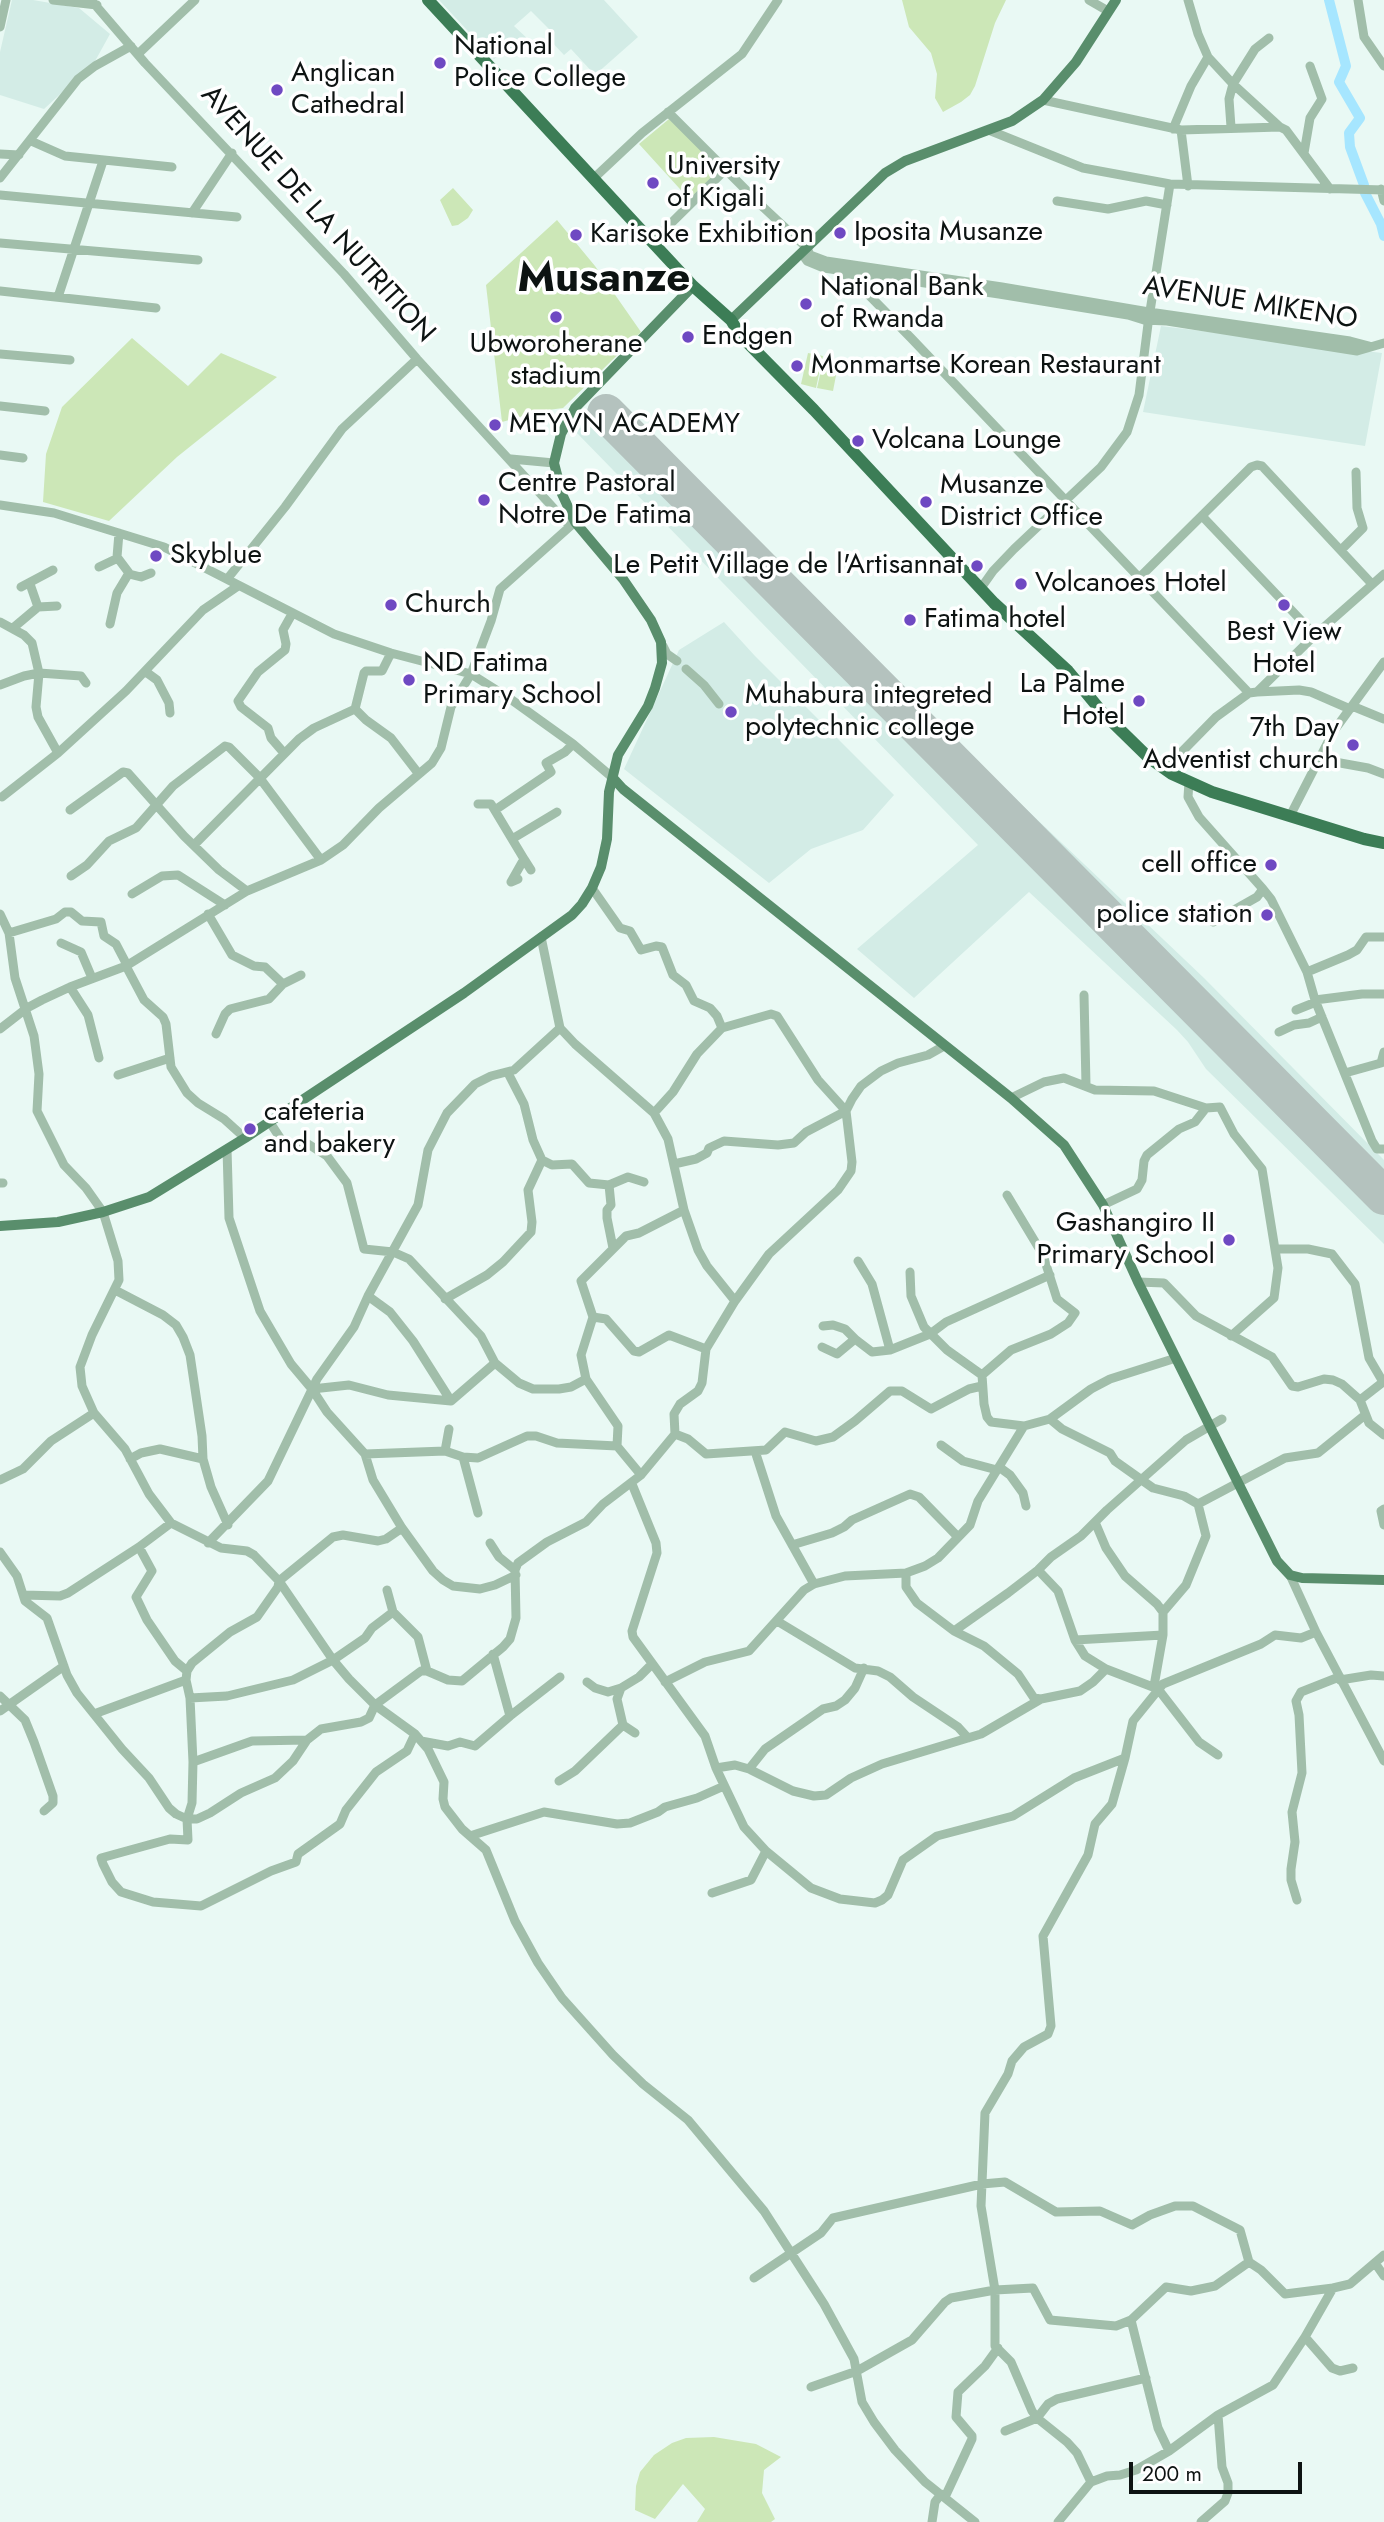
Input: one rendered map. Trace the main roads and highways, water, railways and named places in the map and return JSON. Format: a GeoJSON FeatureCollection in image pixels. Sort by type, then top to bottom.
{"type":"FeatureCollection","features":[{"type":"Feature","properties":{"kind":"highway"},"geometry":{"type":"LineString","coordinates":[[428,0],[652,242],[731,320],[740,335],[1008,617],[1068,671],[1102,712],[1148,757],[1165,769],[1212,792],[1384,843]]}},
{"type":"Feature","properties":{"kind":"main road"},"geometry":{"type":"LineString","coordinates":[[731,320],[885,173],[905,161],[991,131],[1021,116],[1043,100],[1076,62],[1115,0]]}},
{"type":"Feature","properties":{"kind":"main road"},"geometry":{"type":"LineString","coordinates":[[0,1226],[58,1222],[103,1212],[149,1197],[245,1138],[464,993],[572,915],[592,888],[601,867],[607,839],[609,792],[618,755],[648,706],[655,688],[662,663],[661,642],[651,620],[623,579],[572,523],[554,463],[561,434],[575,408],[693,285]]}},
{"type":"Feature","properties":{"kind":"main road"},"geometry":{"type":"LineString","coordinates":[[613,778],[623,789],[1011,1098],[1064,1145],[1104,1205],[1138,1282],[1277,1560],[1290,1575],[1314,1580],[1384,1580]]}},
{"type":"Feature","properties":{"kind":"waterway"},"geometry":{"type":"LineString","coordinates":[[1329,0],[1346,66],[1339,82],[1360,118],[1349,133],[1350,147],[1364,185]]}},
{"type":"Feature","properties":{"kind":"waterway"},"geometry":{"type":"LineString","coordinates":[[1365,193],[1381,224],[1384,236]]}},
{"type":"Feature","properties":{"kind":"place","name":"National Police College"},"geometry":{"type":"Point","coordinates":[440,63]}},
{"type":"Feature","properties":{"kind":"place","name":"Anglican Cathedral"},"geometry":{"type":"Point","coordinates":[277,90]}},
{"type":"Feature","properties":{"kind":"place","name":"University of Kigali"},"geometry":{"type":"Point","coordinates":[653,183]}},
{"type":"Feature","properties":{"kind":"place","name":"Iposita Musanze"},"geometry":{"type":"Point","coordinates":[840,233]}},
{"type":"Feature","properties":{"kind":"place","name":"Karisoke Exhibition"},"geometry":{"type":"Point","coordinates":[576,235]}},
{"type":"Feature","properties":{"kind":"place","name":"National Bank of Rwanda"},"geometry":{"type":"Point","coordinates":[806,304]}},
{"type":"Feature","properties":{"kind":"place","name":"Ubworoherane stadium"},"geometry":{"type":"Point","coordinates":[556,317]}},
{"type":"Feature","properties":{"kind":"place","name":"Endgen"},"geometry":{"type":"Point","coordinates":[688,337]}},
{"type":"Feature","properties":{"kind":"place","name":"Monmartse Korean Restaurant"},"geometry":{"type":"Point","coordinates":[797,366]}},
{"type":"Feature","properties":{"kind":"place","name":"MEYVN ACADEMY"},"geometry":{"type":"Point","coordinates":[495,425]}},
{"type":"Feature","properties":{"kind":"place","name":"Volcana Lounge"},"geometry":{"type":"Point","coordinates":[858,441]}},
{"type":"Feature","properties":{"kind":"place","name":"Centre Pastoral Notre De Fatima"},"geometry":{"type":"Point","coordinates":[484,500]}},
{"type":"Feature","properties":{"kind":"place","name":"Musanze District Office"},"geometry":{"type":"Point","coordinates":[926,502]}},
{"type":"Feature","properties":{"kind":"place","name":"Skyblue"},"geometry":{"type":"Point","coordinates":[156,556]}},
{"type":"Feature","properties":{"kind":"place","name":"Le Petit Village de l'Artisannat"},"geometry":{"type":"Point","coordinates":[977,566]}},
{"type":"Feature","properties":{"kind":"place","name":"Volcanoes Hotel"},"geometry":{"type":"Point","coordinates":[1021,584]}},
{"type":"Feature","properties":{"kind":"place","name":"Church"},"geometry":{"type":"Point","coordinates":[391,605]}},
{"type":"Feature","properties":{"kind":"place","name":"Best View Hotel"},"geometry":{"type":"Point","coordinates":[1284,605]}},
{"type":"Feature","properties":{"kind":"place","name":"Fatima hotel"},"geometry":{"type":"Point","coordinates":[910,620]}},
{"type":"Feature","properties":{"kind":"place","name":"ND Fatima Primary School"},"geometry":{"type":"Point","coordinates":[409,680]}},
{"type":"Feature","properties":{"kind":"place","name":"La Palme Hotel"},"geometry":{"type":"Point","coordinates":[1139,701]}},
{"type":"Feature","properties":{"kind":"place","name":"Muhabura integreted polytechnic college"},"geometry":{"type":"Point","coordinates":[731,712]}},
{"type":"Feature","properties":{"kind":"place","name":"7th Day Adventist church"},"geometry":{"type":"Point","coordinates":[1353,745]}},
{"type":"Feature","properties":{"kind":"place","name":"cell office"},"geometry":{"type":"Point","coordinates":[1271,865]}},
{"type":"Feature","properties":{"kind":"place","name":"police station"},"geometry":{"type":"Point","coordinates":[1267,915]}},
{"type":"Feature","properties":{"kind":"place","name":"cafeteria and bakery"},"geometry":{"type":"Point","coordinates":[250,1129]}},
{"type":"Feature","properties":{"kind":"place","name":"Gashangiro II Primary School"},"geometry":{"type":"Point","coordinates":[1229,1240]}},
{"type":"Feature","properties":{"kind":"district","name":"Musanze"},"geometry":{"type":"Point","coordinates":[604,281]}}]}
